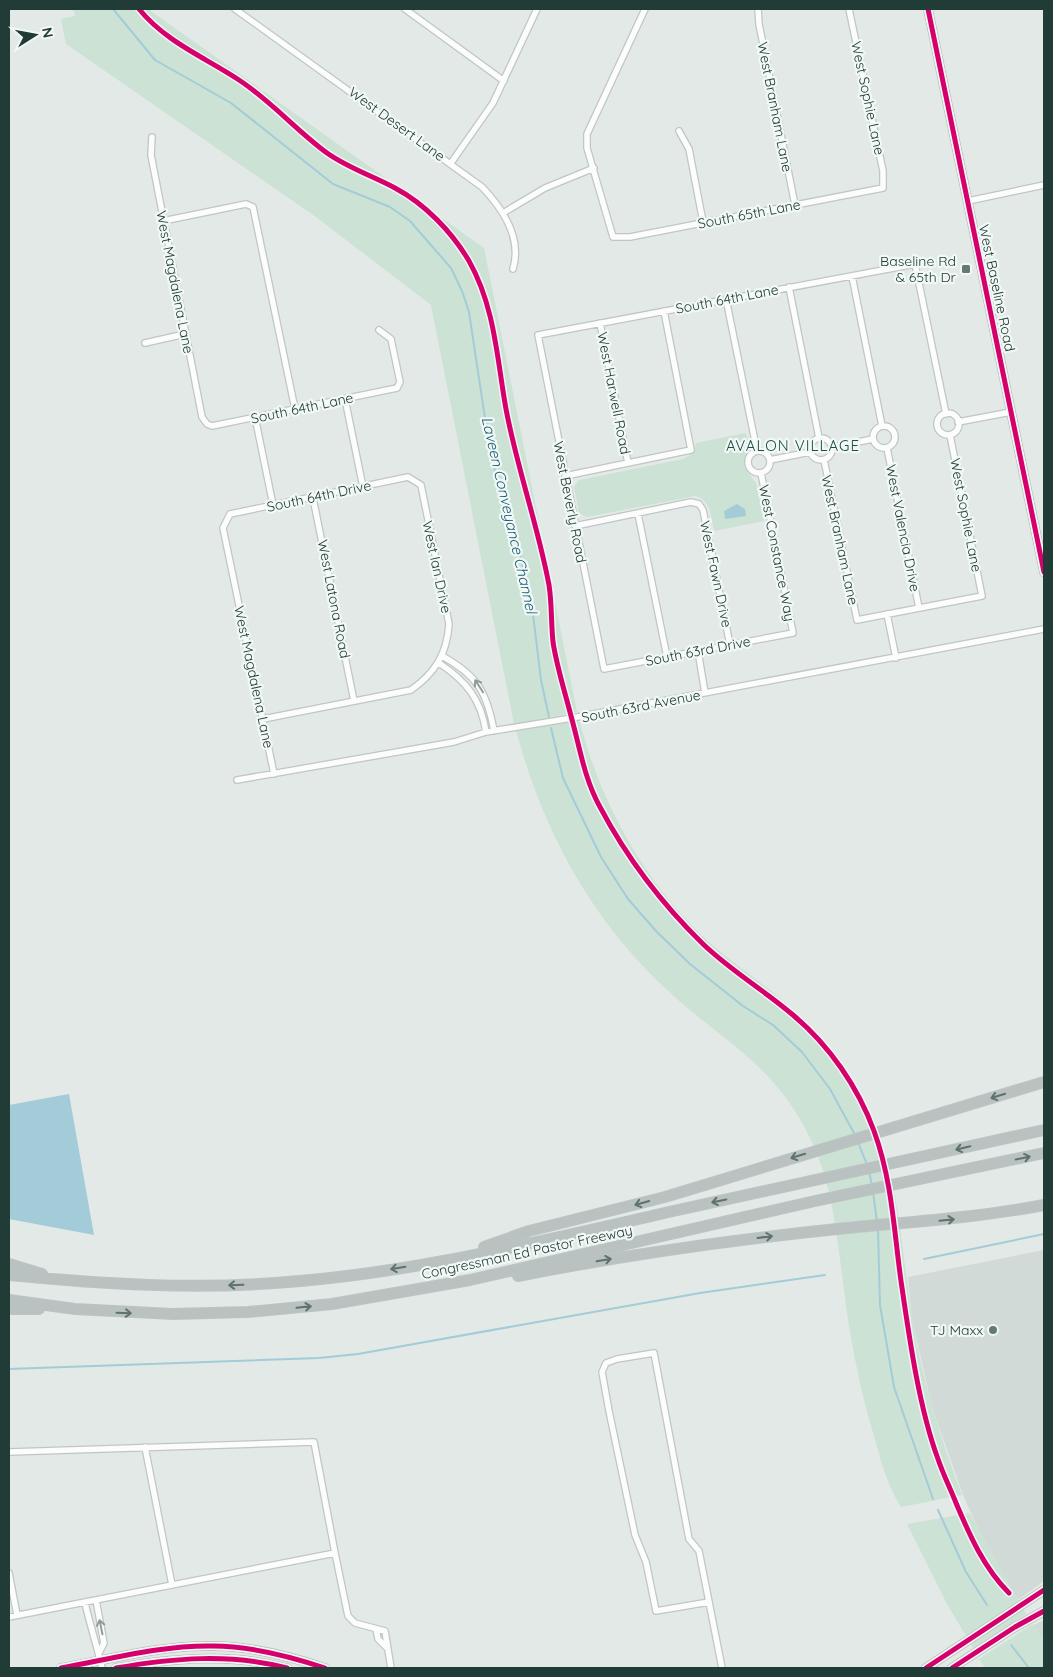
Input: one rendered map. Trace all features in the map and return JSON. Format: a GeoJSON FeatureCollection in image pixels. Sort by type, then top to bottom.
{"type":"FeatureCollection","features":[{"type":"Feature","properties":{"kind":"highway"},"geometry":{"type":"LineString","coordinates":[[463,1256],[529,1231],[637,1205],[1044,1082]]}},
{"type":"Feature","properties":{"kind":"highway","name":"Congressman Ed Pastor Freeway"},"geometry":{"type":"LineString","coordinates":[[9,1275],[62,1280],[194,1286],[287,1283],[349,1276],[570,1235],[1044,1130]]}},
{"type":"Feature","properties":{"kind":"highway","name":"Congressman Ed Pastor Freeway"},"geometry":{"type":"LineString","coordinates":[[9,1300],[75,1309],[173,1314],[248,1312],[332,1304],[470,1280],[857,1193],[1044,1154]]}},
{"type":"Feature","properties":{"kind":"highway"},"geometry":{"type":"LineString","coordinates":[[470,1280],[503,1279],[618,1257],[693,1246],[962,1218],[1044,1205]]}},
{"type":"Feature","properties":{"kind":"highway"},"geometry":{"type":"LineString","coordinates":[[9,1264],[62,1280]]}},
{"type":"Feature","properties":{"kind":"highway"},"geometry":{"type":"LineString","coordinates":[[9,1309],[75,1309]]}},
{"type":"Feature","properties":{"kind":"main road","name":"West Baseline Road"},"geometry":{"type":"LineString","coordinates":[[928,9],[1012,412],[1040,533],[1044,572]]}},
{"type":"Feature","properties":{"kind":"main road"},"geometry":{"type":"LineString","coordinates":[[926,1668],[1044,1590]]}},
{"type":"Feature","properties":{"kind":"main road"},"geometry":{"type":"LineString","coordinates":[[952,1668],[1015,1627],[1044,1611]]}},
{"type":"Feature","properties":{"kind":"main road"},"geometry":{"type":"LineString","coordinates":[[61,1668],[169,1648],[214,1646],[278,1654],[325,1668]]}},
{"type":"Feature","properties":{"kind":"main road"},"geometry":{"type":"LineString","coordinates":[[116,1668],[163,1660],[202,1657],[239,1660],[287,1668]]}},
{"type":"Feature","properties":{"kind":"street","name":"West Desert Lane"},"geometry":{"type":"LineString","coordinates":[[235,9],[482,187],[503,213],[513,234],[517,256],[513,269]]}},
{"type":"Feature","properties":{"kind":"street"},"geometry":{"type":"LineString","coordinates":[[405,9],[504,80]]}},
{"type":"Feature","properties":{"kind":"street"},"geometry":{"type":"LineString","coordinates":[[451,163],[493,102],[537,9]]}},
{"type":"Feature","properties":{"kind":"street"},"geometry":{"type":"LineString","coordinates":[[503,213],[545,188],[594,168],[587,148],[587,134],[646,9]]}},
{"type":"Feature","properties":{"kind":"street","name":"West Branham Lane"},"geometry":{"type":"LineString","coordinates":[[758,9],[759,24],[795,205]]}},
{"type":"Feature","properties":{"kind":"street","name":"West Sophie Lane"},"geometry":{"type":"LineString","coordinates":[[849,9],[883,172],[883,188]]}},
{"type":"Feature","properties":{"kind":"street"},"geometry":{"type":"LineString","coordinates":[[678,131],[689,149],[704,222]]}},
{"type":"Feature","properties":{"kind":"street","name":"West Magdalena Lane"},"geometry":{"type":"LineString","coordinates":[[152,137],[151,155],[163,221],[202,417],[207,424]]}},
{"type":"Feature","properties":{"kind":"street","name":"South 65th Lane"},"geometry":{"type":"LineString","coordinates":[[594,168],[613,237],[630,237],[883,188]]}},
{"type":"Feature","properties":{"kind":"street"},"geometry":{"type":"LineString","coordinates":[[968,201],[1044,185]]}},
{"type":"Feature","properties":{"kind":"street"},"geometry":{"type":"LineString","coordinates":[[163,221],[246,204],[254,207],[295,409]]}},
{"type":"Feature","properties":{"kind":"street","name":"West Sophie Lane"},"geometry":{"type":"LineString","coordinates":[[915,264],[946,414],[940,416],[937,425],[941,432],[950,435],[982,596],[919,608]]}},
{"type":"Feature","properties":{"kind":"street","name":"South 64th Lane"},"geometry":{"type":"LineString","coordinates":[[538,335],[915,264]]}},
{"type":"Feature","properties":{"kind":"street","name":"West Valencia Drive"},"geometry":{"type":"LineString","coordinates":[[852,276],[882,426],[890,427],[895,433],[893,444],[887,448],[880,448],[873,439]]}},
{"type":"Feature","properties":{"kind":"street"},"geometry":{"type":"LineString","coordinates":[[789,288],[819,438]]}},
{"type":"Feature","properties":{"kind":"street","name":"West Constance Way"},"geometry":{"type":"LineString","coordinates":[[726,299],[757,451],[751,454],[748,462],[752,471],[761,473],[769,467],[770,460]]}},
{"type":"Feature","properties":{"kind":"street"},"geometry":{"type":"LineString","coordinates":[[565,476],[691,450],[664,311]]}},
{"type":"Feature","properties":{"kind":"street","name":"West Harwell Road"},"geometry":{"type":"LineString","coordinates":[[600,324],[628,463]]}},
{"type":"Feature","properties":{"kind":"street","name":"South 64th Lane"},"geometry":{"type":"LineString","coordinates":[[207,424],[212,426],[396,388],[400,382],[391,339],[379,330]]}},
{"type":"Feature","properties":{"kind":"street"},"geometry":{"type":"LineString","coordinates":[[145,343],[185,334]]}},
{"type":"Feature","properties":{"kind":"street","name":"West Beverly Road"},"geometry":{"type":"LineString","coordinates":[[538,335],[604,669]]}},
{"type":"Feature","properties":{"kind":"street"},"geometry":{"type":"LineString","coordinates":[[345,399],[363,487]]}},
{"type":"Feature","properties":{"kind":"street"},"geometry":{"type":"LineString","coordinates":[[958,422],[1012,412]]}},
{"type":"Feature","properties":{"kind":"street"},"geometry":{"type":"LineString","coordinates":[[946,414],[952,414],[958,422]]}},
{"type":"Feature","properties":{"kind":"street"},"geometry":{"type":"LineString","coordinates":[[256,417],[273,505]]}},
{"type":"Feature","properties":{"kind":"street"},"geometry":{"type":"LineString","coordinates":[[950,435],[956,430],[958,422]]}},
{"type":"Feature","properties":{"kind":"street"},"geometry":{"type":"LineString","coordinates":[[819,438],[829,441],[832,447],[873,439],[876,429],[882,426]]}},
{"type":"Feature","properties":{"kind":"street"},"geometry":{"type":"LineString","coordinates":[[757,451],[764,452],[770,460],[810,452],[811,444],[819,438]]}},
{"type":"Feature","properties":{"kind":"street","name":"West Branham Lane"},"geometry":{"type":"LineString","coordinates":[[810,452],[817,460],[824,460],[830,457],[832,447]]}},
{"type":"Feature","properties":{"kind":"street","name":"West Valencia Drive"},"geometry":{"type":"LineString","coordinates":[[887,448],[919,608]]}},
{"type":"Feature","properties":{"kind":"street","name":"West Branham Lane"},"geometry":{"type":"LineString","coordinates":[[824,460],[856,620],[887,614]]}},
{"type":"Feature","properties":{"kind":"street","name":"West Constance Way"},"geometry":{"type":"LineString","coordinates":[[761,473],[793,633]]}},
{"type":"Feature","properties":{"kind":"street","name":"South 64th Drive"},"geometry":{"type":"LineString","coordinates":[[225,521],[230,514],[408,477],[415,480]]}},
{"type":"Feature","properties":{"kind":"street","name":"West Ian Drive"},"geometry":{"type":"LineString","coordinates":[[415,480],[421,485],[449,624],[446,647],[439,663]]}},
{"type":"Feature","properties":{"kind":"street","name":"West Latona Road"},"geometry":{"type":"LineString","coordinates":[[313,498],[354,701]]}},
{"type":"Feature","properties":{"kind":"street","name":"West Fawn Drive"},"geometry":{"type":"LineString","coordinates":[[638,514],[691,502],[698,504],[702,510],[730,645]]}},
{"type":"Feature","properties":{"kind":"street"},"geometry":{"type":"LineString","coordinates":[[575,526],[638,514],[667,657]]}},
{"type":"Feature","properties":{"kind":"street","name":"West Magdalena Lane"},"geometry":{"type":"LineString","coordinates":[[225,521],[223,528],[274,774]]}},
{"type":"Feature","properties":{"kind":"street"},"geometry":{"type":"LineString","coordinates":[[896,658],[887,614],[919,608]]}},
{"type":"Feature","properties":{"kind":"street","name":"South 63rd Avenue"},"geometry":{"type":"LineString","coordinates":[[237,780],[454,742],[486,732],[566,720],[1044,629]]}},
{"type":"Feature","properties":{"kind":"street","name":"South 63rd Drive"},"geometry":{"type":"LineString","coordinates":[[604,669],[793,633]]}},
{"type":"Feature","properties":{"kind":"street"},"geometry":{"type":"LineString","coordinates":[[698,651],[706,693]]}},
{"type":"Feature","properties":{"kind":"street"},"geometry":{"type":"LineString","coordinates":[[442,656],[460,666],[478,684],[491,714],[494,731]]}},
{"type":"Feature","properties":{"kind":"street"},"geometry":{"type":"LineString","coordinates":[[263,719],[411,690],[439,663],[463,681],[471,690],[481,712],[486,732]]}},
{"type":"Feature","properties":{"kind":"street"},"geometry":{"type":"LineString","coordinates":[[709,1602],[656,1611],[646,1562],[635,1535],[611,1421],[602,1372],[606,1363],[617,1359],[654,1353],[689,1539],[699,1551],[722,1668]]}},
{"type":"Feature","properties":{"kind":"street"},"geometry":{"type":"LineString","coordinates":[[9,1452],[314,1442],[348,1616],[355,1623],[385,1631],[386,1647],[391,1668]]}},
{"type":"Feature","properties":{"kind":"street"},"geometry":{"type":"LineString","coordinates":[[145,1447],[172,1585]]}},
{"type":"Feature","properties":{"kind":"street"},"geometry":{"type":"LineString","coordinates":[[9,1617],[336,1554]]}},
{"type":"Feature","properties":{"kind":"street"},"geometry":{"type":"LineString","coordinates":[[9,1572],[17,1615]]}},
{"type":"Feature","properties":{"kind":"street"},"geometry":{"type":"LineString","coordinates":[[96,1600],[104,1643],[100,1661]]}},
{"type":"Feature","properties":{"kind":"street"},"geometry":{"type":"LineString","coordinates":[[85,1603],[94,1644],[100,1661]]}},
{"type":"Feature","properties":{"kind":"shaded area"},"geometry":{"type":"Polygon","coordinates":[[[1044,1250],[1044,1581],[1018,1600],[984,1541],[963,1495],[932,1407],[912,1319],[908,1277],[1044,1250]]]}},
{"type":"Feature","properties":{"kind":"shaded area"},"geometry":{"type":"Polygon","coordinates":[[[1044,1620],[1044,1645],[1030,1627],[1044,1620]]]}},
{"type":"Feature","properties":{"kind":"green space"},"geometry":{"type":"Polygon","coordinates":[[[71,9],[148,9],[484,248],[577,712],[514,724],[431,305],[316,217],[66,44],[61,19],[75,16],[74,11],[71,9]]]}},
{"type":"Feature","properties":{"kind":"green space"},"geometry":{"type":"Polygon","coordinates":[[[746,433],[749,447],[744,467],[756,483],[764,521],[714,531],[707,505],[695,496],[587,517],[579,513],[574,487],[579,480],[683,459],[693,453],[696,443],[746,433]]]}},
{"type":"Feature","properties":{"kind":"green space"},"geometry":{"type":"Polygon","coordinates":[[[579,719],[588,751],[613,812],[646,869],[687,921],[729,959],[776,995],[808,1025],[847,1074],[876,1127],[892,1182],[913,1323],[927,1389],[962,1495],[901,1507],[892,1490],[879,1455],[859,1379],[848,1321],[828,1188],[816,1152],[794,1109],[762,1070],[685,1006],[638,961],[592,902],[572,870],[555,837],[527,768],[516,731],[579,719]]]}},
{"type":"Feature","properties":{"kind":"green space"},"geometry":{"type":"Polygon","coordinates":[[[970,1513],[1026,1614],[973,1648],[947,1604],[907,1524],[970,1513]]]}},
{"type":"Feature","properties":{"kind":"green space"},"geometry":{"type":"Polygon","coordinates":[[[1033,1624],[1044,1641],[1044,1668],[985,1668],[979,1659],[1033,1624]]]}},
{"type":"Feature","properties":{"kind":"water"},"geometry":{"type":"Polygon","coordinates":[[[737,504],[745,509],[746,516],[725,519],[724,511],[737,504]]]}},
{"type":"Feature","properties":{"kind":"water"},"geometry":{"type":"Polygon","coordinates":[[[69,1094],[94,1235],[9,1219],[9,1105],[69,1094]]]}},
{"type":"Feature","properties":{"kind":"waterway","name":"Laveen Conveyance Channel"},"geometry":{"type":"LineString","coordinates":[[113,9],[155,60],[231,103],[333,184],[390,207],[410,221],[451,268],[469,312],[488,438],[498,484],[531,598],[541,680],[549,717]]}},
{"type":"Feature","properties":{"kind":"waterway","name":"Laveen Conveyance Channel"},"geometry":{"type":"LineString","coordinates":[[551,728],[563,778],[601,857],[628,899],[656,931],[690,964],[743,1006],[773,1025],[802,1052],[830,1089],[855,1135]]}},
{"type":"Feature","properties":{"kind":"waterway","name":"Laveen Conveyance Channel"},"geometry":{"type":"LineString","coordinates":[[858,1142],[867,1165]]}},
{"type":"Feature","properties":{"kind":"waterway","name":"Laveen Conveyance Channel"},"geometry":{"type":"LineString","coordinates":[[869,1172],[872,1185]]}},
{"type":"Feature","properties":{"kind":"waterway","name":"Laveen Conveyance Channel"},"geometry":{"type":"LineString","coordinates":[[873,1192],[877,1222]]}},
{"type":"Feature","properties":{"kind":"waterway","name":"Laveen Conveyance Channel"},"geometry":{"type":"LineString","coordinates":[[878,1229],[880,1305],[894,1387],[933,1499]]}},
{"type":"Feature","properties":{"kind":"waterway"},"geometry":{"type":"LineString","coordinates":[[924,1259],[1044,1234]]}},
{"type":"Feature","properties":{"kind":"waterway"},"geometry":{"type":"LineString","coordinates":[[9,1369],[319,1358],[358,1354],[700,1293],[825,1275]]}},
{"type":"Feature","properties":{"kind":"waterway","name":"Laveen Conveyance Channel"},"geometry":{"type":"LineString","coordinates":[[938,1510],[966,1572],[987,1605]]}},
{"type":"Feature","properties":{"kind":"waterway","name":"Laveen Conveyance Channel"},"geometry":{"type":"LineString","coordinates":[[1011,1645],[1029,1668]]}},
{"type":"Feature","properties":{"kind":"cycle path"},"geometry":{"type":"LineString","coordinates":[[139,9],[173,40],[251,88],[327,153],[343,163],[395,188],[417,202],[446,229],[469,261],[478,279],[490,315],[506,409],[549,585],[553,642],[557,661],[590,785],[610,826],[646,880],[673,913],[714,954],[782,1006],[806,1027],[830,1053],[860,1099],[880,1149],[889,1187],[911,1348],[931,1439],[944,1476],[972,1539],[992,1573],[1009,1593]]}},
{"type":"Feature","properties":{"kind":"cycle path"},"geometry":{"type":"LineString","coordinates":[[928,9],[1044,572]]}},
{"type":"Feature","properties":{"kind":"cycle path"},"geometry":{"type":"LineString","coordinates":[[926,1668],[1044,1590]]}},
{"type":"Feature","properties":{"kind":"cycle path"},"geometry":{"type":"LineString","coordinates":[[952,1668],[1015,1627],[1044,1611]]}},
{"type":"Feature","properties":{"kind":"cycle path"},"geometry":{"type":"LineString","coordinates":[[61,1668],[155,1650],[194,1646],[227,1646],[270,1652],[325,1668]]}},
{"type":"Feature","properties":{"kind":"cycle path"},"geometry":{"type":"LineString","coordinates":[[116,1668],[202,1659],[244,1660],[287,1668]]}},
{"type":"Feature","properties":{"kind":"place","name":"Baseline Rd & 65th Dr"},"geometry":{"type":"Point","coordinates":[966,269]}},
{"type":"Feature","properties":{"kind":"place","name":"TJ Maxx"},"geometry":{"type":"Point","coordinates":[993,1330]}},
{"type":"Feature","properties":{"kind":"district","name":"AVALON VILLAGE"},"geometry":{"type":"Point","coordinates":[793,446]}}]}
